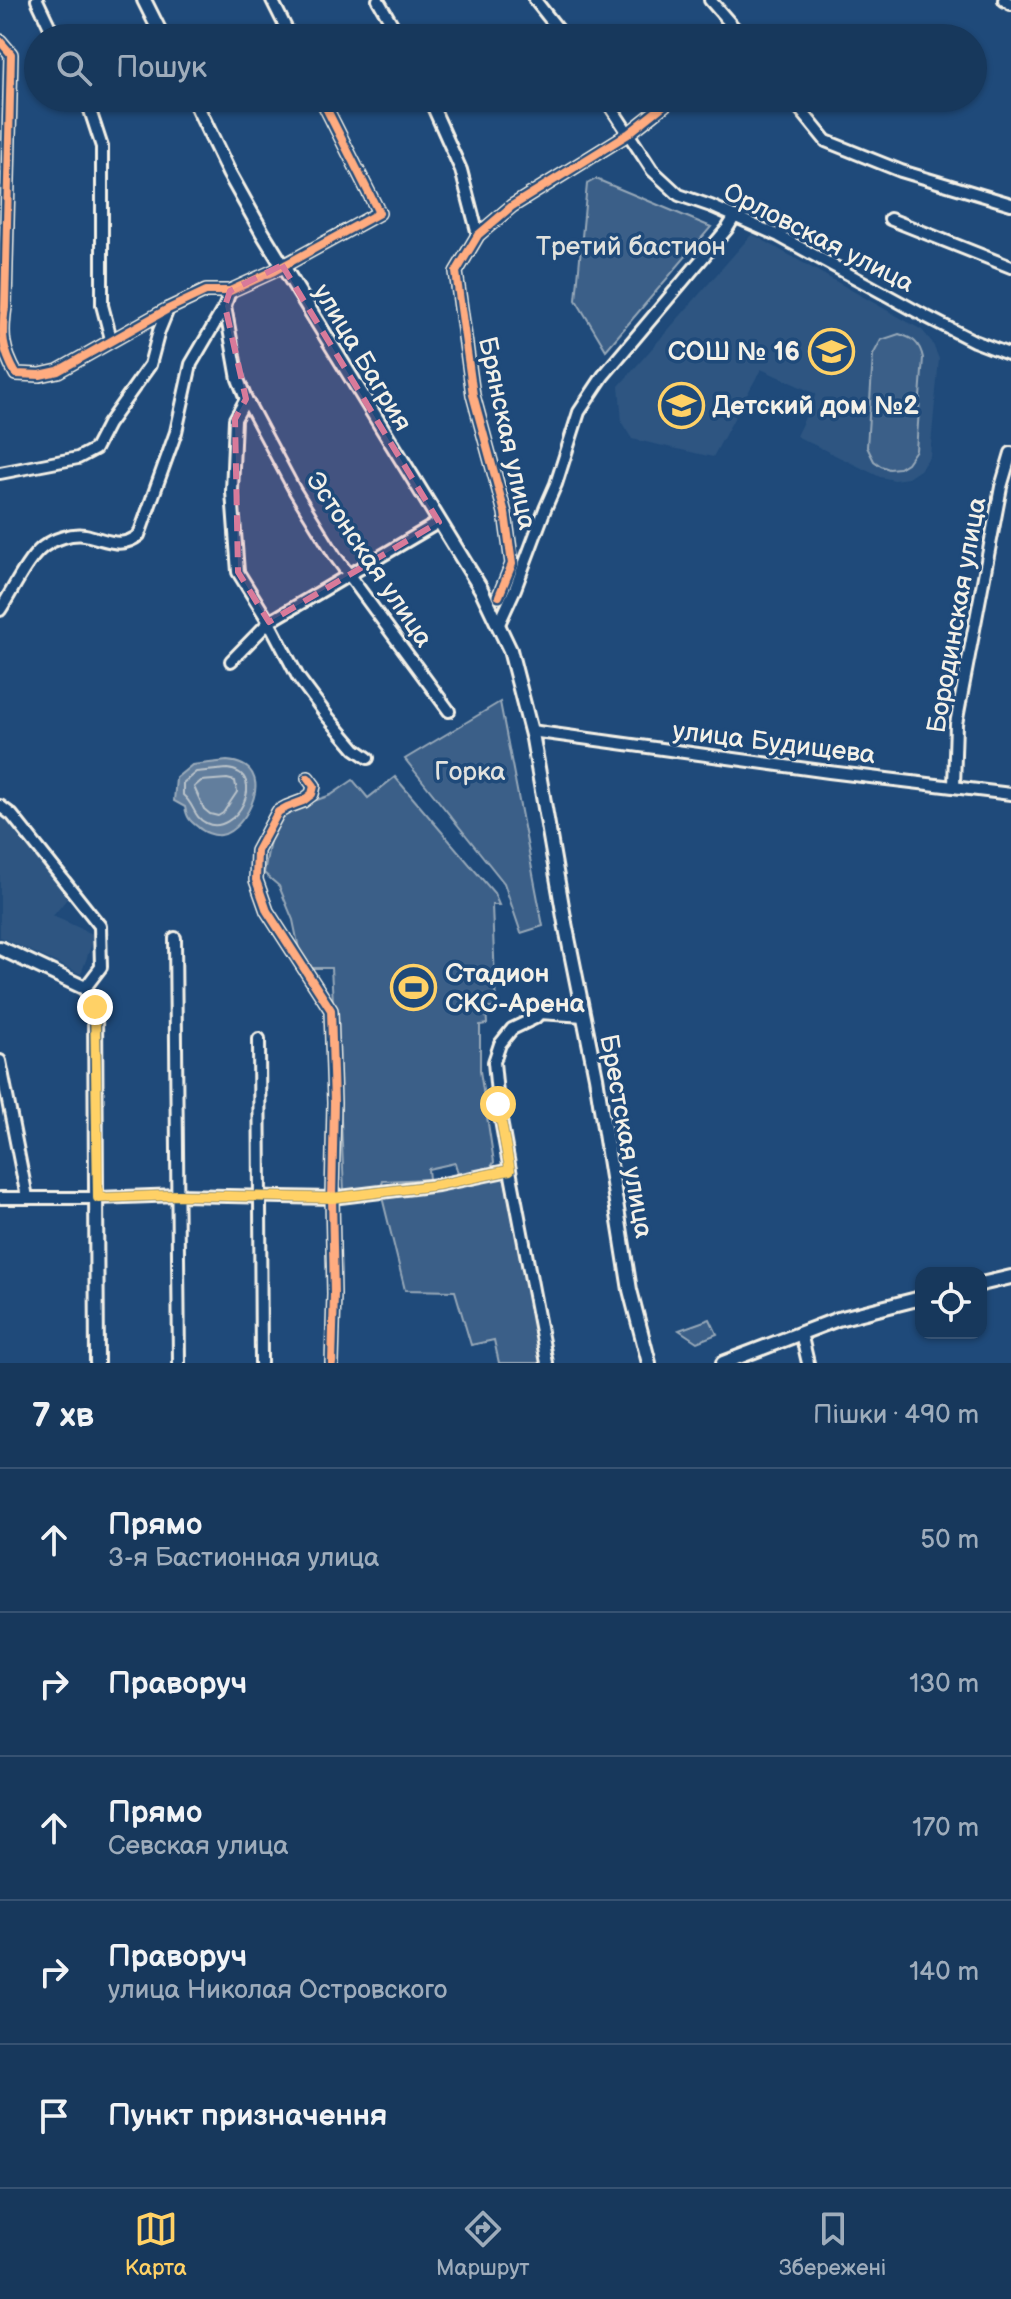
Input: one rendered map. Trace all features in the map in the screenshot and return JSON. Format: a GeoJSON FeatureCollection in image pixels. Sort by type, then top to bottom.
{"type":"FeatureCollection","features":[{"type":"Feature","properties":{"kind":"main road"},"geometry":{"type":"LineString","coordinates":[[144,0],[156,24]]}},
{"type":"Feature","properties":{"kind":"main road","name":"улица Багрия"},"geometry":{"type":"LineString","coordinates":[[200,112],[229,173],[282,265],[481,589],[501,629]]}},
{"type":"Feature","properties":{"kind":"main road","name":"Брестская улица"},"geometry":{"type":"LineString","coordinates":[[501,629],[510,650],[531,731],[584,1016],[630,1290],[649,1363]]}},
{"type":"Feature","properties":{"kind":"main road"},"geometry":{"type":"LineString","coordinates":[[0,948],[85,988],[95,1007],[97,1363]]}},
{"type":"Feature","properties":{"kind":"main road"},"geometry":{"type":"LineString","coordinates":[[987,1283],[1011,1277]]}},
{"type":"Feature","properties":{"kind":"main road"},"geometry":{"type":"LineString","coordinates":[[723,1363],[838,1319],[915,1300]]}},
{"type":"Feature","properties":{"kind":"street"},"geometry":{"type":"LineString","coordinates":[[37,0],[48,24]]}},
{"type":"Feature","properties":{"kind":"street"},"geometry":{"type":"LineString","coordinates":[[272,0],[284,24]]}},
{"type":"Feature","properties":{"kind":"street"},"geometry":{"type":"LineString","coordinates":[[378,0],[392,24]]}},
{"type":"Feature","properties":{"kind":"street"},"geometry":{"type":"LineString","coordinates":[[535,0],[554,24]]}},
{"type":"Feature","properties":{"kind":"street"},"geometry":{"type":"LineString","coordinates":[[710,0],[731,24]]}},
{"type":"Feature","properties":{"kind":"street"},"geometry":{"type":"LineString","coordinates":[[1004,0],[1011,4]]}},
{"type":"Feature","properties":{"kind":"street"},"geometry":{"type":"LineString","coordinates":[[0,41],[11,54],[5,307],[1,331],[6,357],[16,374],[40,375],[58,371],[168,309],[206,291],[230,291],[274,271],[379,213],[328,112]]}},
{"type":"Feature","properties":{"kind":"street"},"geometry":{"type":"LineString","coordinates":[[91,112],[102,147],[102,305],[111,339]]}},
{"type":"Feature","properties":{"kind":"street"},"geometry":{"type":"LineString","coordinates":[[435,112],[461,170],[478,235]]}},
{"type":"Feature","properties":{"kind":"street","name":"Орловская улица"},"geometry":{"type":"LineString","coordinates":[[614,112],[652,170],[679,195],[779,236],[974,341],[1011,355]]}},
{"type":"Feature","properties":{"kind":"street","name":"Брянская улица"},"geometry":{"type":"LineString","coordinates":[[499,596],[512,564],[505,513],[473,395],[456,272],[478,235],[512,206],[628,134],[656,112]]}},
{"type":"Feature","properties":{"kind":"street"},"geometry":{"type":"LineString","coordinates":[[802,112],[826,141],[901,171],[1011,204]]}},
{"type":"Feature","properties":{"kind":"street"},"geometry":{"type":"LineString","coordinates":[[501,629],[556,484],[579,412],[603,376],[735,216]]}},
{"type":"Feature","properties":{"kind":"street"},"geometry":{"type":"LineString","coordinates":[[890,219],[1011,267]]}},
{"type":"Feature","properties":{"kind":"street","name":"Эстонская улица"},"geometry":{"type":"LineString","coordinates":[[230,291],[225,306],[238,379],[246,399],[295,491],[335,556],[449,711]]}},
{"type":"Feature","properties":{"kind":"street"},"geometry":{"type":"LineString","coordinates":[[0,610],[32,558],[44,546],[68,535],[83,535],[113,544],[127,542],[139,535],[176,432],[191,364],[225,306]]}},
{"type":"Feature","properties":{"kind":"street"},"geometry":{"type":"LineString","coordinates":[[0,473],[78,458],[95,449],[108,424],[150,365],[168,309]]}},
{"type":"Feature","properties":{"kind":"street"},"geometry":{"type":"LineString","coordinates":[[246,399],[235,419],[233,448],[232,492],[238,572],[298,677],[355,749],[368,758]]}},
{"type":"Feature","properties":{"kind":"street","name":"Бородинская улица"},"geometry":{"type":"LineString","coordinates":[[954,786],[956,724],[1001,487],[1011,453]]}},
{"type":"Feature","properties":{"kind":"street"},"geometry":{"type":"LineString","coordinates":[[231,661],[269,622],[439,522]]}},
{"type":"Feature","properties":{"kind":"street","name":"улица Будищева"},"geometry":{"type":"LineString","coordinates":[[531,731],[1011,794]]}},
{"type":"Feature","properties":{"kind":"street"},"geometry":{"type":"LineString","coordinates":[[308,778],[314,786],[312,794],[278,812],[262,841],[257,851],[256,880],[267,911],[331,1010],[334,1103],[332,1363]]}},
{"type":"Feature","properties":{"kind":"street"},"geometry":{"type":"LineString","coordinates":[[0,806],[12,815],[100,926],[101,967],[85,988]]}},
{"type":"Feature","properties":{"kind":"street"},"geometry":{"type":"LineString","coordinates":[[175,938],[179,1363]]}},
{"type":"Feature","properties":{"kind":"street"},"geometry":{"type":"LineString","coordinates":[[547,1363],[498,1104],[494,1062],[500,1044],[512,1029],[540,1013],[584,1016]]}},
{"type":"Feature","properties":{"kind":"street"},"geometry":{"type":"LineString","coordinates":[[259,1039],[261,1363]]}},
{"type":"Feature","properties":{"kind":"street"},"geometry":{"type":"LineString","coordinates":[[0,1061],[27,1197]]}},
{"type":"Feature","properties":{"kind":"street"},"geometry":{"type":"LineString","coordinates":[[0,1198],[178,1195],[332,1198],[438,1185],[510,1170]]}},
{"type":"Feature","properties":{"kind":"street"},"geometry":{"type":"LineString","coordinates":[[801,1333],[808,1363]]}},
{"type":"Feature","properties":{"kind":"highlighted area"},"geometry":{"type":"Polygon","coordinates":[[[282,265],[439,522],[269,622],[238,572],[235,419],[246,399],[225,306],[230,291],[282,265]]]}},
{"type":"Feature","properties":{"kind":"shaded area","name":"СОШ № 16"},"geometry":{"type":"Polygon","coordinates":[[[752,234],[922,330],[932,342],[939,359],[930,456],[920,470],[908,478],[894,480],[880,477],[796,436],[816,394],[761,369],[713,457],[632,439],[622,423],[619,386],[752,234]]]}},
{"type":"Feature","properties":{"kind":"shaded area"},"geometry":{"type":"Polygon","coordinates":[[[0,816],[71,894],[53,916],[95,935],[81,974],[0,937],[0,816]]]}},
{"type":"Feature","properties":{"kind":"green space","name":"Третий бастион"},"geometry":{"type":"Polygon","coordinates":[[[596,179],[711,227],[606,350],[576,300],[587,184],[596,179]]]}},
{"type":"Feature","properties":{"kind":"green space"},"geometry":{"type":"Polygon","coordinates":[[[899,334],[915,342],[923,358],[916,450],[907,463],[889,469],[874,461],[867,447],[873,355],[881,340],[899,334]]]}},
{"type":"Feature","properties":{"kind":"green space","name":"Горка"},"geometry":{"type":"Polygon","coordinates":[[[500,702],[543,926],[521,933],[504,883],[405,759],[500,702]]]}},
{"type":"Feature","properties":{"kind":"green space","name":"Стадион СКС-Арена"},"geometry":{"type":"Polygon","coordinates":[[[395,777],[494,893],[499,905],[492,905],[496,1008],[486,1008],[487,1024],[480,1025],[480,1071],[494,1162],[490,1169],[458,1174],[455,1163],[428,1169],[429,1179],[383,1181],[381,1187],[344,1192],[331,968],[303,968],[293,920],[279,886],[264,873],[271,835],[282,812],[331,795],[353,780],[368,798],[395,777]]]}},
{"type":"Feature","properties":{"kind":"green space"},"geometry":{"type":"Polygon","coordinates":[[[504,1175],[542,1363],[499,1363],[494,1340],[471,1345],[455,1291],[405,1290],[382,1197],[504,1175]]]}},
{"type":"Feature","properties":{"kind":"green space"},"geometry":{"type":"Polygon","coordinates":[[[710,1319],[717,1334],[697,1342],[679,1330],[710,1319]]]}},
{"type":"Feature","properties":{"kind":"water"},"geometry":{"type":"Polygon","coordinates":[[[227,761],[243,765],[252,774],[254,798],[248,811],[231,831],[215,835],[195,825],[185,807],[174,801],[176,778],[192,765],[227,761]]]}},
{"type":"Feature","properties":{"kind":"cycle path"},"geometry":{"type":"LineString","coordinates":[[0,41],[11,54],[3,334],[5,349],[16,374],[40,375],[58,371],[168,309],[206,291],[230,291],[274,271],[379,213],[328,112]]}},
{"type":"Feature","properties":{"kind":"cycle path"},"geometry":{"type":"LineString","coordinates":[[499,596],[512,564],[505,513],[473,395],[456,272],[478,235],[512,206],[628,134],[656,112]]}},
{"type":"Feature","properties":{"kind":"cycle path"},"geometry":{"type":"LineString","coordinates":[[308,778],[314,786],[312,794],[278,812],[257,851],[256,880],[267,911],[331,1010],[334,1103],[332,1363]]}},
{"type":"Feature","properties":{"kind":"place","name":"СОШ № 16"},"geometry":{"type":"Point","coordinates":[831,351]}},
{"type":"Feature","properties":{"kind":"place","name":"Детский дом №2"},"geometry":{"type":"Point","coordinates":[681,405]}},
{"type":"Feature","properties":{"kind":"place","name":"Стадион СКС-Арена"},"geometry":{"type":"Point","coordinates":[414,988]}},
{"type":"Feature","properties":{"kind":"route"},"geometry":{"type":"LineString","coordinates":[[95,1007],[98,1198],[178,1195],[332,1198],[438,1185],[510,1170],[498,1104]]}}]}
